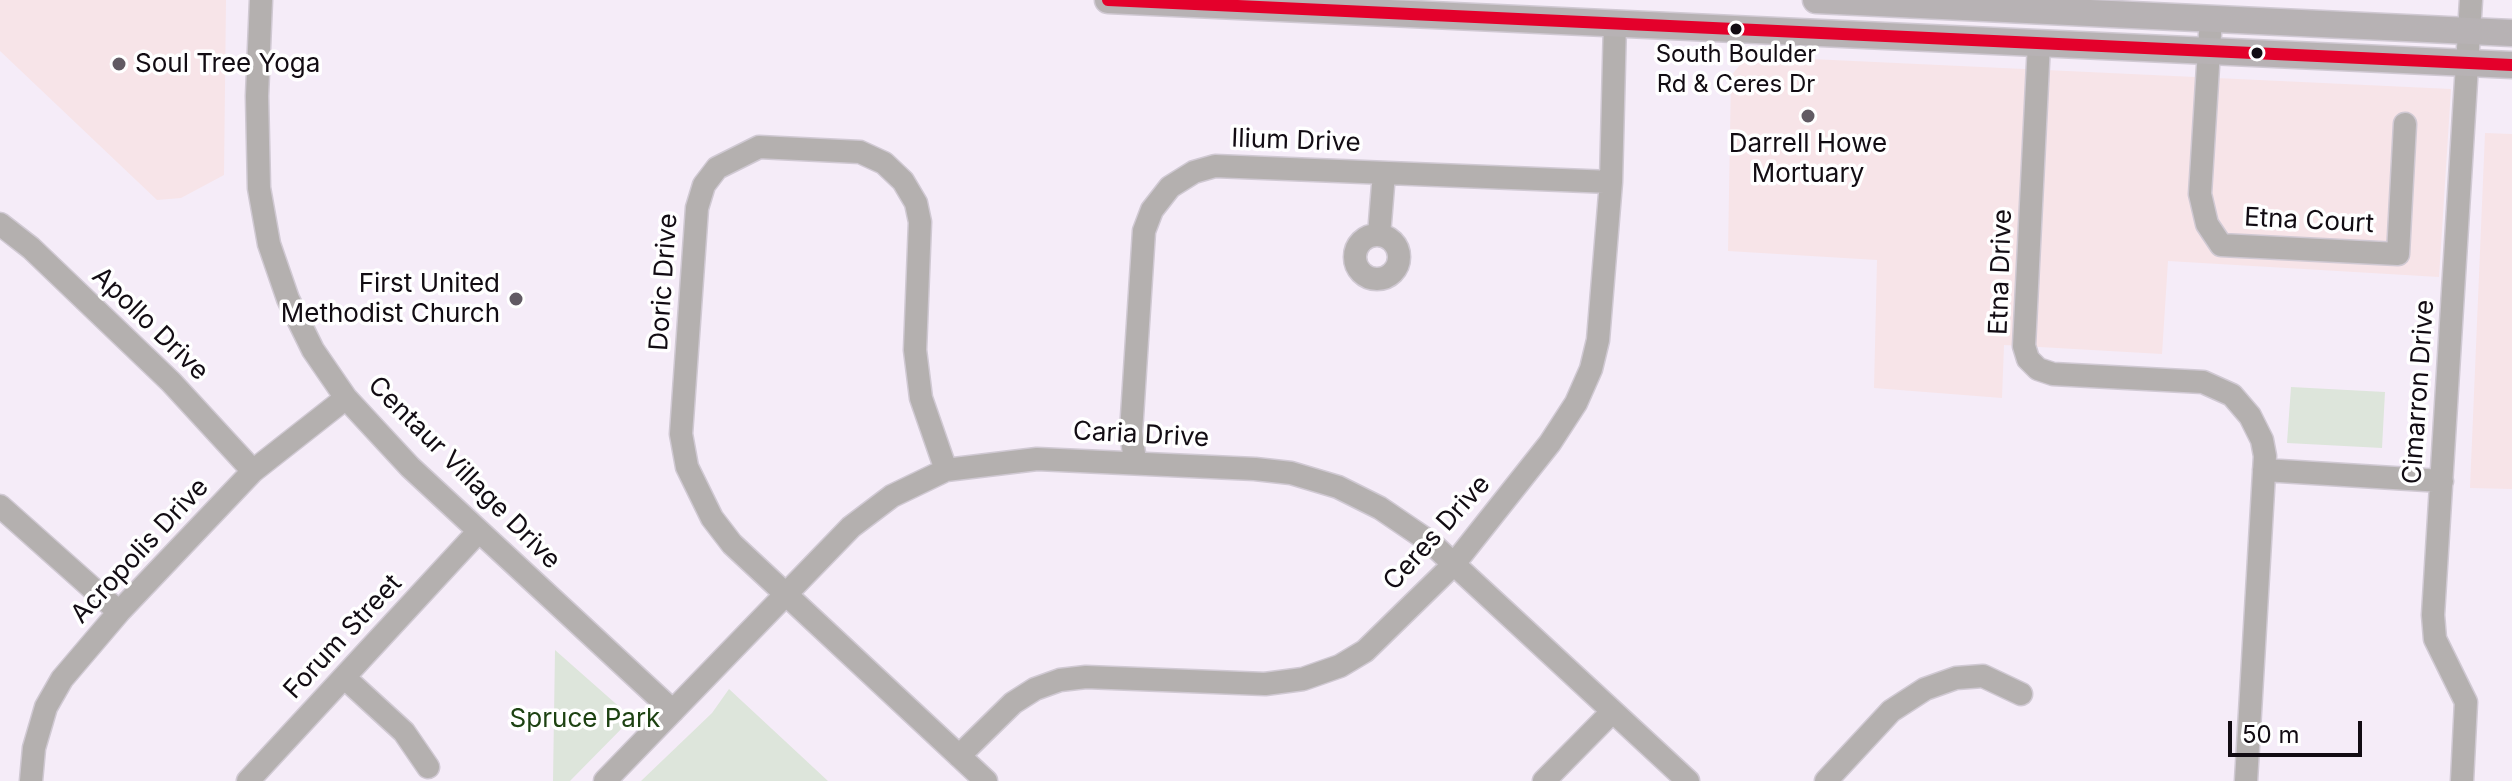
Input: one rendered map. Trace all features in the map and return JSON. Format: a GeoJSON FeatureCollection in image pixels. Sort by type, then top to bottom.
{"type":"FeatureCollection","features":[{"type":"Feature","properties":{"kind":"main road"},"geometry":{"type":"LineString","coordinates":[[1108,0],[2512,65]]}},
{"type":"Feature","properties":{"kind":"main road"},"geometry":{"type":"LineString","coordinates":[[1816,0],[2084,7],[2211,18],[2512,33]]}},
{"type":"Feature","properties":{"kind":"street","name":"Centaur Village Drive"},"geometry":{"type":"LineString","coordinates":[[261,0],[258,163],[269,244],[288,299],[313,350],[346,398],[410,467],[673,711]]}},
{"type":"Feature","properties":{"kind":"street","name":"Cimarron Drive"},"geometry":{"type":"LineString","coordinates":[[2462,781],[2466,702],[2435,639],[2433,615],[2471,0]]}},
{"type":"Feature","properties":{"kind":"street"},"geometry":{"type":"LineString","coordinates":[[1863,33],[1865,1]]}},
{"type":"Feature","properties":{"kind":"street","name":"Etna Court"},"geometry":{"type":"LineString","coordinates":[[2211,18],[2200,194],[2207,224],[2221,245],[2398,254],[2405,124]]}},
{"type":"Feature","properties":{"kind":"street","name":"Ceres Drive"},"geometry":{"type":"LineString","coordinates":[[959,756],[1013,703],[1035,689],[1060,680],[1086,677],[1265,684],[1303,679],[1340,666],[1365,651],[1454,564],[1550,443],[1576,403],[1591,369],[1598,340],[1611,182],[1615,22]]}},
{"type":"Feature","properties":{"kind":"street","name":"Etna Drive"},"geometry":{"type":"LineString","coordinates":[[2039,43],[2024,346],[2028,359],[2038,369],[2053,374],[2203,382],[2232,395],[2250,416],[2262,440],[2264,470]]}},
{"type":"Feature","properties":{"kind":"street","name":"Doric Drive"},"geometry":{"type":"LineString","coordinates":[[946,470],[921,398],[915,350],[920,222],[916,203],[903,181],[884,163],[860,152],[759,147],[717,168],[704,185],[697,208],[681,434],[687,467],[712,518],[732,544],[986,781]]}},
{"type":"Feature","properties":{"kind":"street","name":"Ilium Drive"},"geometry":{"type":"LineString","coordinates":[[1135,461],[1131,432],[1144,231],[1152,210],[1170,187],[1194,172],[1215,166],[1611,182]]}},
{"type":"Feature","properties":{"kind":"street"},"geometry":{"type":"LineString","coordinates":[[1379,235],[1384,173]]}},
{"type":"Feature","properties":{"kind":"street","name":"Apollo Drive"},"geometry":{"type":"LineString","coordinates":[[0,224],[31,248],[171,382],[253,471]]}},
{"type":"Feature","properties":{"kind":"street","name":"Acropolis Drive"},"geometry":{"type":"LineString","coordinates":[[31,781],[34,748],[46,707],[62,679],[119,612],[253,471],[346,398]]}},
{"type":"Feature","properties":{"kind":"street","name":"Caria Drive"},"geometry":{"type":"LineString","coordinates":[[605,781],[851,527],[892,496],[946,470],[1037,459],[1135,461],[1267,470],[1338,487],[1380,508],[1454,564],[1611,713],[1688,781]]}},
{"type":"Feature","properties":{"kind":"street"},"geometry":{"type":"LineString","coordinates":[[2246,781],[2264,470],[2442,481]]}},
{"type":"Feature","properties":{"kind":"street"},"geometry":{"type":"LineString","coordinates":[[0,506],[119,612]]}},
{"type":"Feature","properties":{"kind":"street","name":"Forum Street"},"geometry":{"type":"LineString","coordinates":[[248,781],[479,531]]}},
{"type":"Feature","properties":{"kind":"street"},"geometry":{"type":"LineString","coordinates":[[1826,781],[1891,711],[1925,689],[1956,678],[1983,676],[2021,694]]}},
{"type":"Feature","properties":{"kind":"street"},"geometry":{"type":"LineString","coordinates":[[345,678],[404,732],[428,767]]}},
{"type":"Feature","properties":{"kind":"street"},"geometry":{"type":"LineString","coordinates":[[1544,781],[1611,713]]}},
{"type":"Feature","properties":{"kind":"shaded area"},"geometry":{"type":"Polygon","coordinates":[[[0,0],[226,0],[224,175],[181,198],[157,200],[0,51],[0,0]]]}},
{"type":"Feature","properties":{"kind":"shaded area"},"geometry":{"type":"Polygon","coordinates":[[[1747,56],[2451,89],[2439,277],[2168,261],[2162,354],[2004,345],[2002,398],[1874,388],[1877,260],[1728,251],[1731,76],[1747,56]]]}},
{"type":"Feature","properties":{"kind":"shaded area"},"geometry":{"type":"Polygon","coordinates":[[[2485,133],[2512,134],[2512,489],[2470,488],[2485,133]]]}},
{"type":"Feature","properties":{"kind":"green space"},"geometry":{"type":"Polygon","coordinates":[[[2291,387],[2385,392],[2382,448],[2287,443],[2291,387]]]}},
{"type":"Feature","properties":{"kind":"green space","name":"Spruce Park"},"geometry":{"type":"Polygon","coordinates":[[[555,650],[632,718],[570,781],[553,781],[555,650]]]}},
{"type":"Feature","properties":{"kind":"green space"},"geometry":{"type":"Polygon","coordinates":[[[729,689],[828,781],[641,781],[712,713],[729,689]]]}},
{"type":"Feature","properties":{"kind":"transit line"},"geometry":{"type":"LineString","coordinates":[[1108,0],[2512,65]]}},
{"type":"Feature","properties":{"kind":"place","name":"South Boulder Rd & Ceres Dr"},"geometry":{"type":"Point","coordinates":[1736,29]}},
{"type":"Feature","properties":{"kind":"place","name":"Soul Tree Yoga"},"geometry":{"type":"Point","coordinates":[119,64]}},
{"type":"Feature","properties":{"kind":"place","name":"Darrell Howe Mortuary"},"geometry":{"type":"Point","coordinates":[1808,116]}},
{"type":"Feature","properties":{"kind":"place","name":"First United Methodist Church"},"geometry":{"type":"Point","coordinates":[516,299]}}]}
